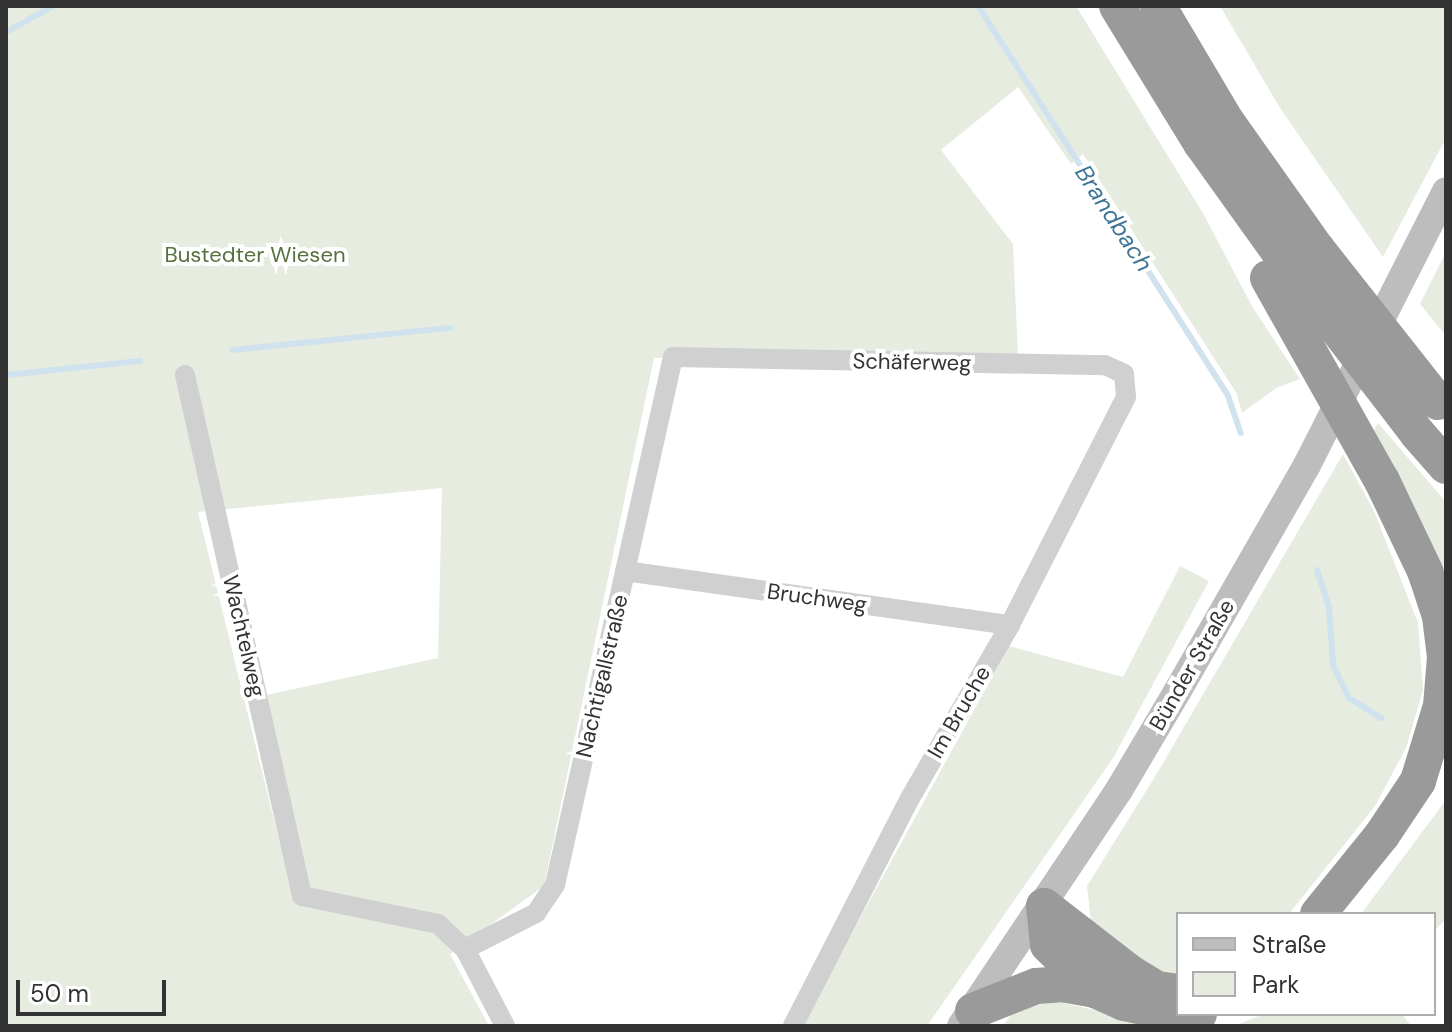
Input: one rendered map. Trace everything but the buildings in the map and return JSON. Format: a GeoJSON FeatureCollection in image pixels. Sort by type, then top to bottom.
{"type":"FeatureCollection","features":[{"type":"Feature","properties":{"kind":"highway"},"geometry":{"type":"LineString","coordinates":[[1117,6],[1201,143],[1417,433],[1446,466]]}},
{"type":"Feature","properties":{"kind":"highway"},"geometry":{"type":"LineString","coordinates":[[1158,6],[1227,122],[1291,264],[1382,481],[1425,571],[1440,616],[1445,657],[1441,706],[1418,781],[1382,835],[1320,912]]}},
{"type":"Feature","properties":{"kind":"highway"},"geometry":{"type":"LineString","coordinates":[[1186,6],[1244,111],[1317,220],[1291,264]]}},
{"type":"Feature","properties":{"kind":"highway"},"geometry":{"type":"LineString","coordinates":[[1291,264],[1442,406]]}},
{"type":"Feature","properties":{"kind":"highway"},"geometry":{"type":"LineString","coordinates":[[1340,912],[1446,772]]}},
{"type":"Feature","properties":{"kind":"highway"},"geometry":{"type":"LineString","coordinates":[[1044,906],[1048,945],[1095,990]]}},
{"type":"Feature","properties":{"kind":"highway"},"geometry":{"type":"LineString","coordinates":[[1044,906],[1132,974],[1157,989],[1176,992]]}},
{"type":"Feature","properties":{"kind":"highway"},"geometry":{"type":"LineString","coordinates":[[967,1019],[1036,986],[1062,984],[1095,990],[1124,1003],[1176,1014]]}},
{"type":"Feature","properties":{"kind":"main road","name":"Bünder Straße"},"geometry":{"type":"LineString","coordinates":[[967,1019],[1119,790],[1200,652],[1307,465],[1446,191]]}},
{"type":"Feature","properties":{"kind":"street","name":"Schäferweg"},"geometry":{"type":"LineString","coordinates":[[673,357],[1105,365],[1124,374],[1126,397]]}},
{"type":"Feature","properties":{"kind":"street","name":"Nachtigallstraße"},"geometry":{"type":"LineString","coordinates":[[465,949],[536,913],[555,885],[673,357]]}},
{"type":"Feature","properties":{"kind":"street","name":"Wachtelweg"},"geometry":{"type":"LineString","coordinates":[[185,375],[302,896],[438,924],[465,949]]}},
{"type":"Feature","properties":{"kind":"street","name":"Im Bruche"},"geometry":{"type":"LineString","coordinates":[[793,1026],[909,800],[1010,625],[1126,397]]}},
{"type":"Feature","properties":{"kind":"street","name":"Bruchweg"},"geometry":{"type":"LineString","coordinates":[[625,571],[1010,625]]}},
{"type":"Feature","properties":{"kind":"street"},"geometry":{"type":"LineString","coordinates":[[465,949],[505,1026]]}},
{"type":"Feature","properties":{"kind":"green space","name":"Bustedter Wiesen"},"geometry":{"type":"Polygon","coordinates":[[[6,6],[1076,6],[1204,215],[1253,308],[1300,379],[1276,388],[1242,413],[1237,394],[1083,154],[1071,164],[1018,87],[941,150],[1013,244],[1018,355],[654,358],[544,886],[450,954],[489,1026],[6,1026],[6,6]],[[442,488],[198,512],[290,885],[262,696],[438,658],[442,488]]]}},
{"type":"Feature","properties":{"kind":"green space"},"geometry":{"type":"Polygon","coordinates":[[[1220,6],[1446,6],[1446,138],[1383,257],[1280,108],[1220,6]]]}},
{"type":"Feature","properties":{"kind":"green space"},"geometry":{"type":"Polygon","coordinates":[[[1446,252],[1446,336],[1420,304],[1446,252]]]}},
{"type":"Feature","properties":{"kind":"green space"},"geometry":{"type":"Polygon","coordinates":[[[1378,423],[1446,502],[1446,612],[1371,435],[1378,423]]]}},
{"type":"Feature","properties":{"kind":"green space"},"geometry":{"type":"Polygon","coordinates":[[[1343,454],[1374,511],[1418,623],[1423,690],[1406,748],[1375,806],[1291,912],[1176,912],[1176,976],[1151,972],[1091,923],[1087,886],[1156,775],[1343,454]]]}},
{"type":"Feature","properties":{"kind":"green space"},"geometry":{"type":"Polygon","coordinates":[[[1180,566],[1209,581],[1113,758],[927,1026],[801,1026],[1009,646],[1123,677],[1180,566]]]}},
{"type":"Feature","properties":{"kind":"green space"},"geometry":{"type":"Polygon","coordinates":[[[1446,800],[1446,919],[1436,929],[1436,912],[1362,912],[1446,800]]]}},
{"type":"Feature","properties":{"kind":"green space"},"geometry":{"type":"Polygon","coordinates":[[[1049,1002],[1164,1026],[1003,1026],[1013,1012],[1049,1002]]]}},
{"type":"Feature","properties":{"kind":"green space"},"geometry":{"type":"Polygon","coordinates":[[[1259,1016],[1404,1016],[1411,1026],[1234,1026],[1259,1016]]]}},
{"type":"Feature","properties":{"kind":"waterway"},"geometry":{"type":"LineString","coordinates":[[6,32],[53,6]]}},
{"type":"Feature","properties":{"kind":"waterway","name":"Brandbach"},"geometry":{"type":"LineString","coordinates":[[978,6],[1228,396],[1241,433]]}},
{"type":"Feature","properties":{"kind":"waterway"},"geometry":{"type":"LineString","coordinates":[[232,350],[450,328]]}},
{"type":"Feature","properties":{"kind":"waterway"},"geometry":{"type":"LineString","coordinates":[[6,375],[140,361]]}},
{"type":"Feature","properties":{"kind":"waterway","name":"Brandbach"},"geometry":{"type":"LineString","coordinates":[[1317,570],[1329,608],[1333,665],[1349,698],[1381,718]]}}]}
